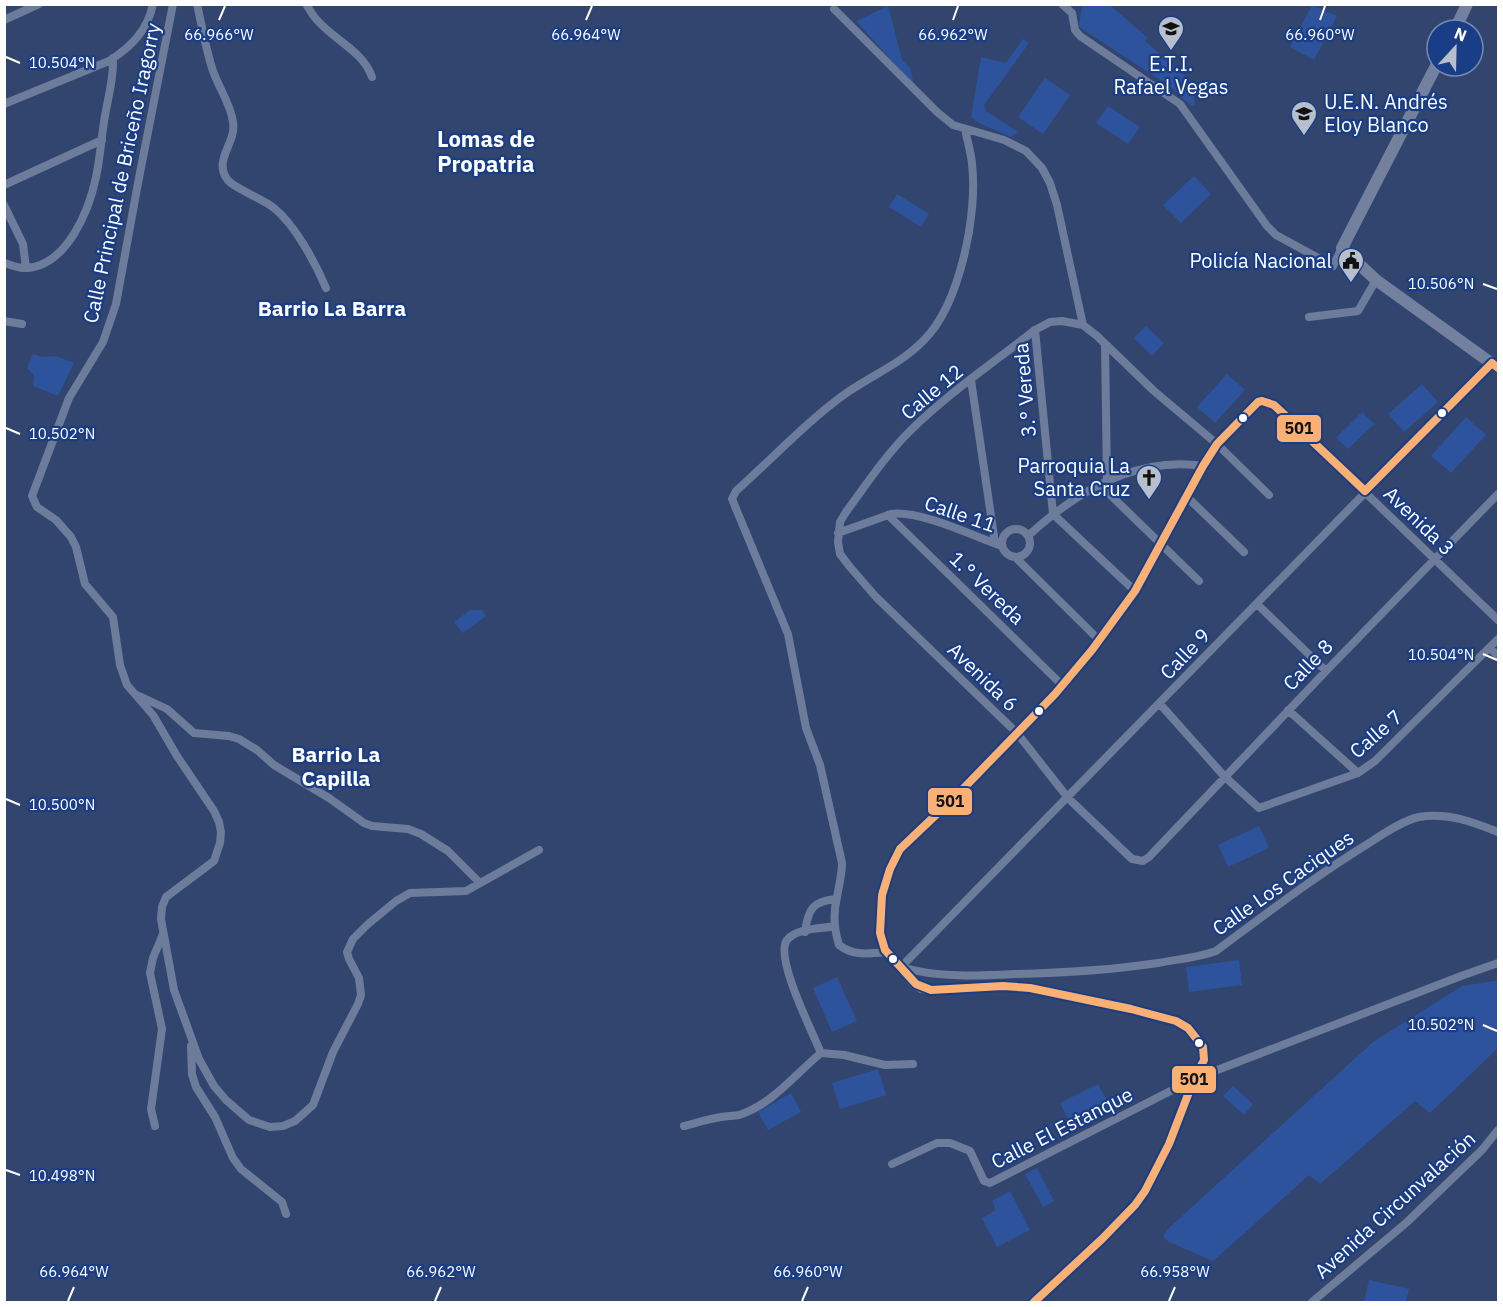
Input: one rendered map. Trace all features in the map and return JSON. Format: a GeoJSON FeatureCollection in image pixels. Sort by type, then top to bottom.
{"type":"FeatureCollection","features":[{"type":"Feature","properties":{"kind":"main road"},"geometry":{"type":"LineString","coordinates":[[1465,10],[1478,4]]}},
{"type":"Feature","properties":{"kind":"main road"},"geometry":{"type":"LineString","coordinates":[[1430,78],[1342,248],[1376,280],[1495,365]]}},
{"type":"Feature","properties":{"kind":"street"},"geometry":{"type":"LineString","coordinates":[[4,20],[39,4]]}},
{"type":"Feature","properties":{"kind":"street"},"geometry":{"type":"LineString","coordinates":[[4,104],[113,58],[136,39],[149,18],[153,4]]}},
{"type":"Feature","properties":{"kind":"street","name":"Calle Principal de Briceño Iragorry"},"geometry":{"type":"LineString","coordinates":[[173,4],[147,131],[116,304],[104,342],[69,398],[32,496],[37,507],[56,520],[71,537],[76,547],[85,584],[113,617],[122,673],[134,694],[153,715],[177,756],[214,810],[221,832],[214,861],[172,891],[166,897],[162,907],[163,934],[174,990],[191,1040],[214,1086],[249,1120],[270,1127],[283,1126],[295,1121],[313,1105],[333,1052],[361,995],[359,978],[347,952],[353,939],[388,907],[410,893],[466,891],[539,850]]}},
{"type":"Feature","properties":{"kind":"street"},"geometry":{"type":"LineString","coordinates":[[197,4],[212,69],[233,121],[232,134],[222,168],[233,185],[258,197],[285,218],[306,250],[326,288]]}},
{"type":"Feature","properties":{"kind":"street"},"geometry":{"type":"LineString","coordinates":[[306,4],[317,21],[348,46],[372,77]]}},
{"type":"Feature","properties":{"kind":"street"},"geometry":{"type":"LineString","coordinates":[[1068,8],[1075,30],[1080,36],[1180,105],[1257,214],[1276,235],[1333,266],[1342,248]]}},
{"type":"Feature","properties":{"kind":"street"},"geometry":{"type":"LineString","coordinates":[[834,9],[937,112],[953,125],[1005,140],[1026,151],[1042,168],[1057,205],[1083,325],[1154,391],[1217,444],[1269,495]]}},
{"type":"Feature","properties":{"kind":"street"},"geometry":{"type":"LineString","coordinates":[[4,263],[26,268],[44,263],[55,256],[75,230],[93,192],[113,80],[113,58]]}},
{"type":"Feature","properties":{"kind":"street"},"geometry":{"type":"LineString","coordinates":[[886,952],[866,954],[844,949],[838,945],[835,926],[836,899],[842,863],[820,765],[806,728],[788,634],[732,498],[736,491],[845,395],[909,354],[925,339],[943,316],[957,284],[971,210],[973,166],[965,129]]}},
{"type":"Feature","properties":{"kind":"street"},"geometry":{"type":"LineString","coordinates":[[4,185],[102,140]]}},
{"type":"Feature","properties":{"kind":"street"},"geometry":{"type":"LineString","coordinates":[[4,205],[23,244],[26,268]]}},
{"type":"Feature","properties":{"kind":"street"},"geometry":{"type":"LineString","coordinates":[[1309,317],[1358,311],[1376,280]]}},
{"type":"Feature","properties":{"kind":"street"},"geometry":{"type":"LineString","coordinates":[[4,321],[22,324]]}},
{"type":"Feature","properties":{"kind":"street","name":"Calle 12"},"geometry":{"type":"LineString","coordinates":[[838,533],[846,512],[895,447],[910,431],[1035,330],[1050,322],[1062,321],[1083,325]]}},
{"type":"Feature","properties":{"kind":"street","name":"3.° Vereda"},"geometry":{"type":"LineString","coordinates":[[1035,330],[1053,514]]}},
{"type":"Feature","properties":{"kind":"street"},"geometry":{"type":"LineString","coordinates":[[1105,344],[1103,483],[1160,544],[1199,581]]}},
{"type":"Feature","properties":{"kind":"street","name":"Calle 9"},"geometry":{"type":"LineString","coordinates":[[901,967],[1160,704],[1365,491],[1495,365]]}},
{"type":"Feature","properties":{"kind":"street"},"geometry":{"type":"LineString","coordinates":[[971,380],[998,545]]}},
{"type":"Feature","properties":{"kind":"street","name":"Avenida 3"},"geometry":{"type":"LineString","coordinates":[[1217,444],[1258,402],[1274,405],[1498,620]]}},
{"type":"Feature","properties":{"kind":"street"},"geometry":{"type":"LineString","coordinates":[[1034,1302],[1136,1205],[1169,1144],[1194,1079],[1204,1060],[1203,1047],[1188,1029],[1176,1021],[1131,1009],[1030,988],[1003,986],[931,990],[921,988],[913,984],[882,944],[879,917],[881,901],[895,857],[900,849],[1017,733],[1062,685],[1099,640],[1134,591],[1217,444]]}},
{"type":"Feature","properties":{"kind":"street"},"geometry":{"type":"LineString","coordinates":[[1015,557],[1024,555],[1030,549],[1029,535],[1080,494],[1103,483],[1158,465],[1184,463],[1203,466]]}},
{"type":"Feature","properties":{"kind":"street","name":"Calle 8"},"geometry":{"type":"LineString","coordinates":[[1143,861],[1498,494]]}},
{"type":"Feature","properties":{"kind":"street"},"geometry":{"type":"LineString","coordinates":[[1186,496],[1244,552]]}},
{"type":"Feature","properties":{"kind":"street","name":"Calle 11"},"geometry":{"type":"LineString","coordinates":[[838,533],[899,513],[921,517],[998,545],[1007,554],[1015,557],[1099,640]]}},
{"type":"Feature","properties":{"kind":"street"},"geometry":{"type":"LineString","coordinates":[[1053,514],[1134,591]]}},
{"type":"Feature","properties":{"kind":"street","name":"1.° Vereda"},"geometry":{"type":"LineString","coordinates":[[888,515],[1062,685]]}},
{"type":"Feature","properties":{"kind":"street","name":"Calle 11"},"geometry":{"type":"LineString","coordinates":[[998,545],[1009,530],[1022,530],[1029,535]]}},
{"type":"Feature","properties":{"kind":"street","name":"Avenida 6"},"geometry":{"type":"LineString","coordinates":[[838,533],[840,554],[876,597],[1017,733],[1068,798],[1132,859],[1143,861]]}},
{"type":"Feature","properties":{"kind":"street"},"geometry":{"type":"LineString","coordinates":[[1257,604],[1326,671]]}},
{"type":"Feature","properties":{"kind":"street","name":"Calle 7"},"geometry":{"type":"LineString","coordinates":[[1224,776],[1259,808],[1358,772],[1375,761],[1498,639]]}},
{"type":"Feature","properties":{"kind":"street"},"geometry":{"type":"LineString","coordinates":[[1491,648],[1498,656]]}},
{"type":"Feature","properties":{"kind":"street"},"geometry":{"type":"LineString","coordinates":[[134,694],[167,709],[194,733],[239,739],[257,750],[274,765],[329,798],[364,823],[372,826],[398,827],[421,834],[448,851],[480,883]]}},
{"type":"Feature","properties":{"kind":"street"},"geometry":{"type":"LineString","coordinates":[[1160,704],[1224,776]]}},
{"type":"Feature","properties":{"kind":"street"},"geometry":{"type":"LineString","coordinates":[[1288,710],[1358,772]]}},
{"type":"Feature","properties":{"kind":"street","name":"Calle Los Caciques"},"geometry":{"type":"LineString","coordinates":[[901,967],[923,974],[968,976],[1027,974],[1111,970],[1200,956],[1216,951],[1321,873],[1383,835],[1416,818],[1429,816],[1462,819],[1498,832]]}},
{"type":"Feature","properties":{"kind":"street"},"geometry":{"type":"LineString","coordinates":[[806,932],[807,918],[813,907],[819,902],[836,899]]}},
{"type":"Feature","properties":{"kind":"street"},"geometry":{"type":"LineString","coordinates":[[821,1053],[787,973],[783,951],[786,941],[795,934],[835,926]]}},
{"type":"Feature","properties":{"kind":"street"},"geometry":{"type":"LineString","coordinates":[[155,1126],[151,1109],[162,1029],[150,973],[153,958],[163,934]]}},
{"type":"Feature","properties":{"kind":"street"},"geometry":{"type":"LineString","coordinates":[[1194,1079],[1498,963]]}},
{"type":"Feature","properties":{"kind":"street"},"geometry":{"type":"LineString","coordinates":[[191,1040],[191,1061],[196,1088],[215,1117],[233,1158],[241,1169],[282,1202],[286,1214]]}},
{"type":"Feature","properties":{"kind":"street"},"geometry":{"type":"LineString","coordinates":[[684,1126],[739,1115],[755,1108],[788,1084],[801,1069],[821,1053],[844,1055],[885,1065],[913,1065]]}},
{"type":"Feature","properties":{"kind":"street","name":"Calle El Estanque"},"geometry":{"type":"LineString","coordinates":[[892,1164],[937,1143],[950,1143],[970,1151],[984,1181],[990,1183],[1194,1079]]}},
{"type":"Feature","properties":{"kind":"street","name":"Avenida Circunvalación"},"geometry":{"type":"LineString","coordinates":[[1312,1302],[1406,1223],[1482,1150],[1498,1130]]}},
{"type":"Feature","properties":{"kind":"shaded area"},"geometry":{"type":"Polygon","coordinates":[[[1082,5],[1110,5],[1148,38],[1145,41],[1192,82],[1195,105],[1191,106],[1171,87],[1079,27],[1082,5]]]}},
{"type":"Feature","properties":{"kind":"shaded area"},"geometry":{"type":"Polygon","coordinates":[[[1312,5],[1337,16],[1314,60],[1290,47],[1312,5]]]}},
{"type":"Feature","properties":{"kind":"shaded area"},"geometry":{"type":"Polygon","coordinates":[[[888,6],[902,60],[910,68],[914,85],[856,21],[888,6]]]}},
{"type":"Feature","properties":{"kind":"shaded area"},"geometry":{"type":"Polygon","coordinates":[[[1023,39],[1029,43],[984,105],[986,111],[1018,132],[1011,137],[971,117],[981,57],[1006,63],[1023,39]]]}},
{"type":"Feature","properties":{"kind":"shaded area"},"geometry":{"type":"Polygon","coordinates":[[[1045,78],[1070,95],[1043,134],[1018,117],[1045,78]]]}},
{"type":"Feature","properties":{"kind":"shaded area"},"geometry":{"type":"Polygon","coordinates":[[[1108,106],[1140,127],[1128,144],[1096,123],[1108,106]]]}},
{"type":"Feature","properties":{"kind":"shaded area"},"geometry":{"type":"Polygon","coordinates":[[[1194,176],[1211,194],[1181,223],[1163,205],[1194,176]]]}},
{"type":"Feature","properties":{"kind":"shaded area"},"geometry":{"type":"Polygon","coordinates":[[[897,194],[929,214],[921,227],[889,207],[897,194]]]}},
{"type":"Feature","properties":{"kind":"shaded area"},"geometry":{"type":"Polygon","coordinates":[[[1146,326],[1164,343],[1152,356],[1134,338],[1146,326]]]}},
{"type":"Feature","properties":{"kind":"shaded area"},"geometry":{"type":"Polygon","coordinates":[[[33,354],[42,357],[56,356],[74,363],[58,396],[33,386],[34,375],[27,368],[33,354]]]}},
{"type":"Feature","properties":{"kind":"shaded area"},"geometry":{"type":"Polygon","coordinates":[[[1227,374],[1245,390],[1215,423],[1197,407],[1227,374]]]}},
{"type":"Feature","properties":{"kind":"shaded area"},"geometry":{"type":"Polygon","coordinates":[[[1422,384],[1438,402],[1404,432],[1388,414],[1422,384]]]}},
{"type":"Feature","properties":{"kind":"shaded area"},"geometry":{"type":"Polygon","coordinates":[[[1362,412],[1374,424],[1348,449],[1336,438],[1362,412]]]}},
{"type":"Feature","properties":{"kind":"shaded area"},"geometry":{"type":"Polygon","coordinates":[[[1466,417],[1486,435],[1451,473],[1431,456],[1466,417]]]}},
{"type":"Feature","properties":{"kind":"shaded area"},"geometry":{"type":"Polygon","coordinates":[[[470,610],[482,610],[486,616],[463,633],[454,622],[470,610]]]}},
{"type":"Feature","properties":{"kind":"shaded area"},"geometry":{"type":"Polygon","coordinates":[[[1259,826],[1269,848],[1228,867],[1218,845],[1259,826]]]}},
{"type":"Feature","properties":{"kind":"shaded area"},"geometry":{"type":"Polygon","coordinates":[[[1239,960],[1242,985],[1189,992],[1186,967],[1239,960]]]}},
{"type":"Feature","properties":{"kind":"shaded area"},"geometry":{"type":"Polygon","coordinates":[[[837,977],[857,1021],[832,1032],[813,988],[837,977]]]}},
{"type":"Feature","properties":{"kind":"shaded area"},"geometry":{"type":"Polygon","coordinates":[[[1498,982],[1498,1048],[1430,1113],[1415,1101],[1320,1184],[1309,1175],[1213,1261],[1164,1238],[1164,1234],[1170,1227],[1373,1042],[1462,986],[1498,982]]]}},
{"type":"Feature","properties":{"kind":"shaded area"},"geometry":{"type":"Polygon","coordinates":[[[878,1069],[886,1095],[840,1109],[832,1083],[878,1069]]]}},
{"type":"Feature","properties":{"kind":"shaded area"},"geometry":{"type":"Polygon","coordinates":[[[1098,1084],[1110,1106],[1071,1125],[1060,1103],[1098,1084]]]}},
{"type":"Feature","properties":{"kind":"shaded area"},"geometry":{"type":"Polygon","coordinates":[[[1233,1086],[1253,1104],[1244,1115],[1223,1096],[1233,1086]]]}},
{"type":"Feature","properties":{"kind":"shaded area"},"geometry":{"type":"Polygon","coordinates":[[[791,1093],[801,1112],[768,1130],[758,1112],[791,1093]]]}},
{"type":"Feature","properties":{"kind":"shaded area"},"geometry":{"type":"Polygon","coordinates":[[[1037,1168],[1054,1201],[1043,1207],[1025,1174],[1037,1168]]]}},
{"type":"Feature","properties":{"kind":"shaded area"},"geometry":{"type":"Polygon","coordinates":[[[1010,1191],[1030,1230],[997,1247],[982,1218],[996,1210],[992,1201],[1010,1191]]]}},
{"type":"Feature","properties":{"kind":"shaded area"},"geometry":{"type":"Polygon","coordinates":[[[1369,1280],[1409,1289],[1406,1302],[1364,1302],[1369,1280]]]}},
{"type":"Feature","properties":{"kind":"transit line","name":"501"},"geometry":{"type":"LineString","coordinates":[[1034,1302],[1102,1239],[1135,1205],[1145,1191],[1169,1144],[1194,1079],[1204,1060],[1203,1047],[1188,1028],[1176,1021],[1131,1009],[1030,988],[1003,986],[931,990],[916,984],[885,950],[880,933],[882,895],[890,869],[900,849],[959,793],[1055,694],[1092,650],[1135,591],[1217,444],[1258,402],[1274,405],[1365,491],[1492,363],[1498,368]]}},
{"type":"Feature","properties":{"kind":"place","name":"E.T.I. Rafael Vegas"},"geometry":{"type":"Point","coordinates":[1171,52]}},
{"type":"Feature","properties":{"kind":"place","name":"U.E.N. Andrés Eloy Blanco"},"geometry":{"type":"Point","coordinates":[1304,137]}},
{"type":"Feature","properties":{"kind":"place","name":"Policía Nacional"},"geometry":{"type":"Point","coordinates":[1351,284]}},
{"type":"Feature","properties":{"kind":"place","name":"Parroquia La Santa Cruz"},"geometry":{"type":"Point","coordinates":[1149,501]}},
{"type":"Feature","properties":{"kind":"district","name":"Lomas de Propatria"},"geometry":{"type":"Point","coordinates":[486,152]}},
{"type":"Feature","properties":{"kind":"district","name":"Barrio La Barra"},"geometry":{"type":"Point","coordinates":[332,309]}},
{"type":"Feature","properties":{"kind":"district","name":"Barrio La Capilla"},"geometry":{"type":"Point","coordinates":[336,767]}}]}
